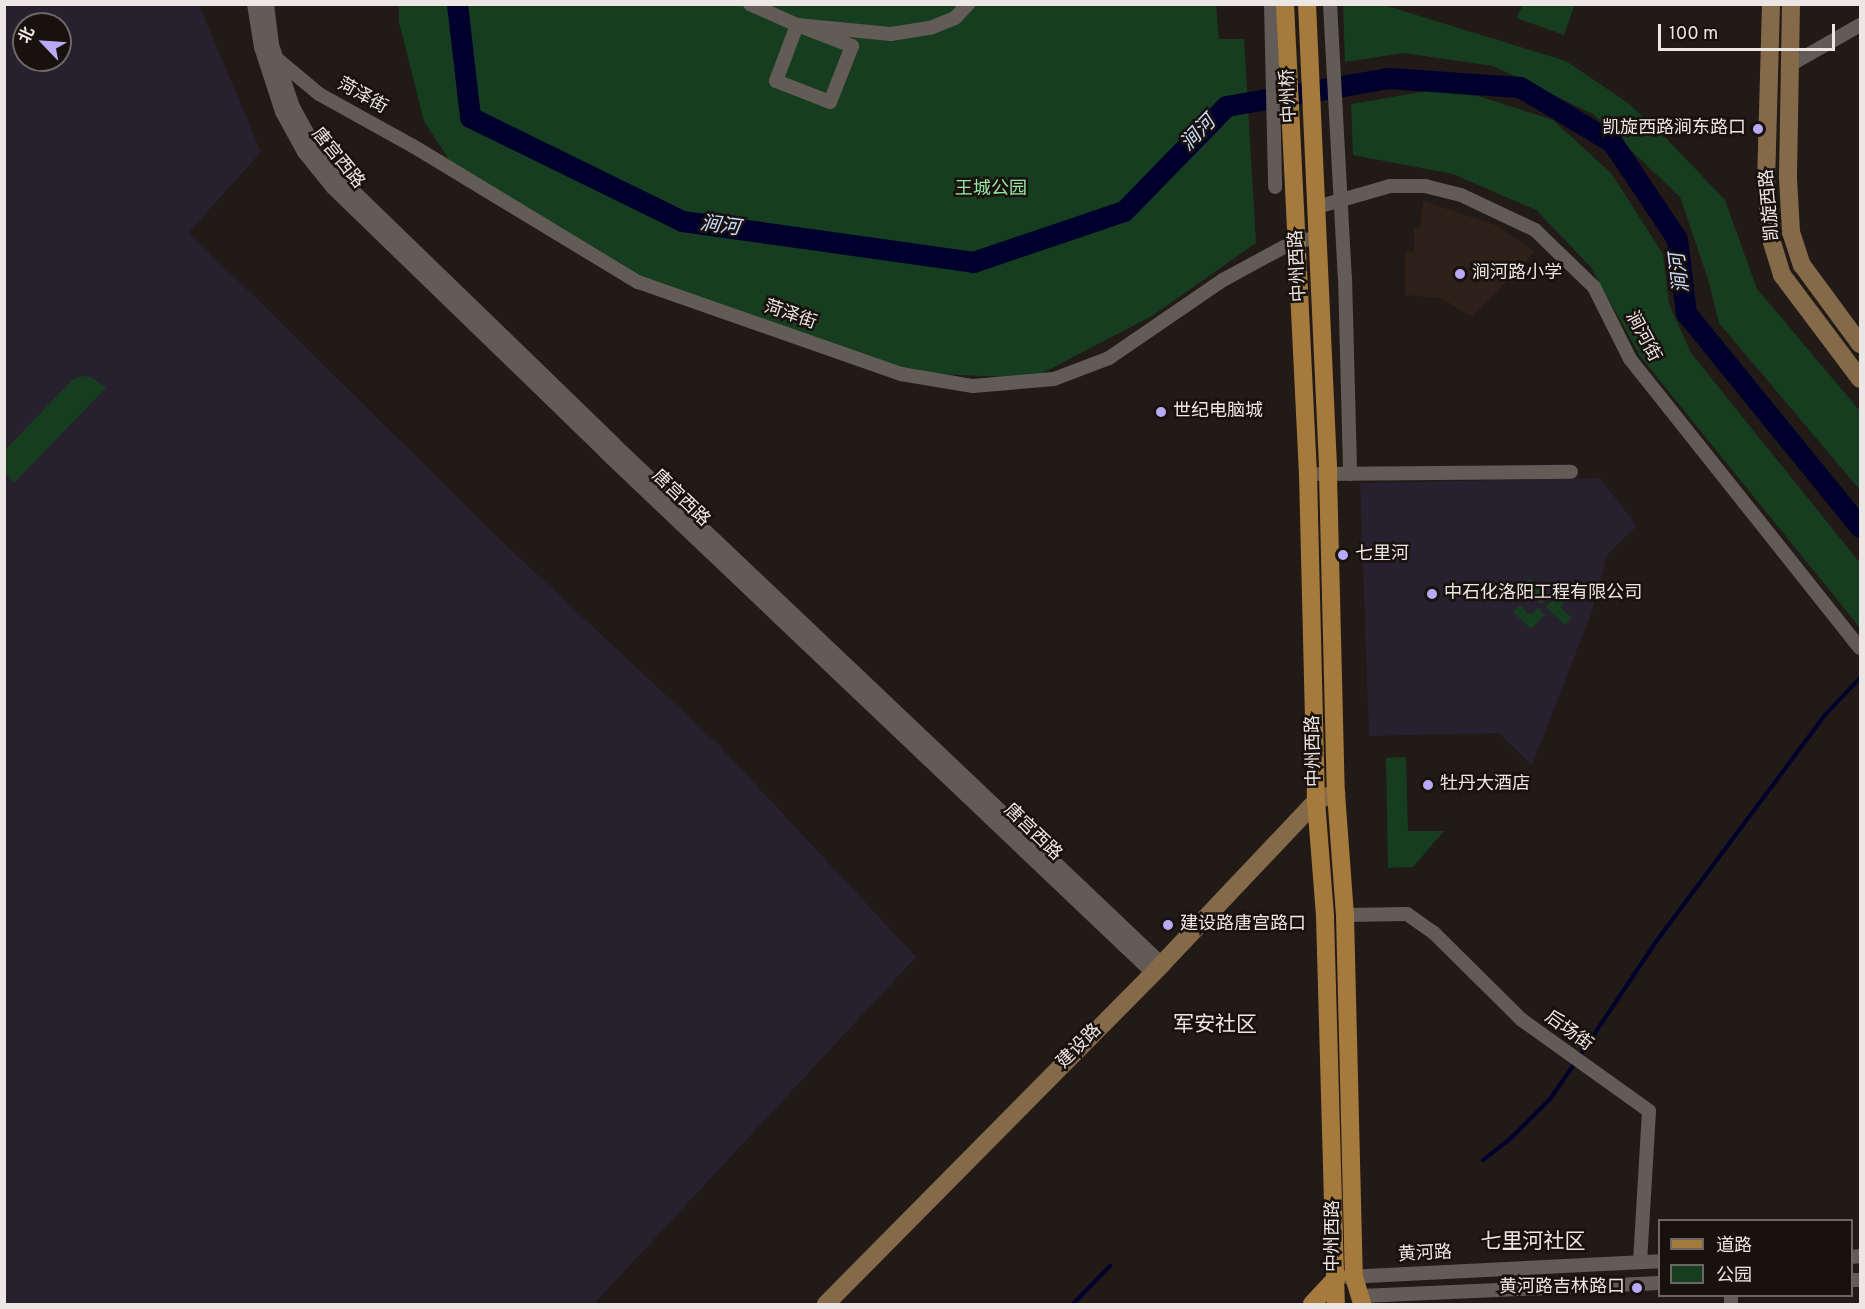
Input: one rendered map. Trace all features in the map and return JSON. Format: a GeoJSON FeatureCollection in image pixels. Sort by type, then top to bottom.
{"type":"FeatureCollection","features":[{"type":"Feature","properties":{"kind":"main road","name":"中州桥"},"geometry":{"type":"LineString","coordinates":[[1285,4],[1294,188]]}},
{"type":"Feature","properties":{"kind":"main road","name":"中州桥"},"geometry":{"type":"LineString","coordinates":[[1307,4],[1315,187]]}},
{"type":"Feature","properties":{"kind":"main road","name":"中州西路"},"geometry":{"type":"LineString","coordinates":[[1312,1305],[1345,1277],[1345,915],[1336,793],[1328,474],[1315,187]]}},
{"type":"Feature","properties":{"kind":"main road","name":"中州西路"},"geometry":{"type":"LineString","coordinates":[[1294,188],[1308,474],[1316,795],[1345,1277]]}},
{"type":"Feature","properties":{"kind":"main road"},"geometry":{"type":"LineString","coordinates":[[1345,1277],[1361,1300]]}},
{"type":"Feature","properties":{"kind":"main road"},"geometry":{"type":"LineString","coordinates":[[1335,1303],[1345,1277]]}},
{"type":"Feature","properties":{"kind":"main road","name":"中州西路"},"geometry":{"type":"LineString","coordinates":[[1335,1303],[1361,1300]]}},
{"type":"Feature","properties":{"kind":"street","name":"唐宫西路"},"geometry":{"type":"LineString","coordinates":[[254,4],[261,46],[282,112],[304,153],[333,188],[1154,965]]}},
{"type":"Feature","properties":{"kind":"street","name":"唐宫西路"},"geometry":{"type":"LineString","coordinates":[[267,4],[277,59],[298,117],[314,146],[342,180],[1154,965]]}},
{"type":"Feature","properties":{"kind":"street"},"geometry":{"type":"LineString","coordinates":[[750,4],[852,46],[830,102],[776,81],[797,25]]}},
{"type":"Feature","properties":{"kind":"street"},"geometry":{"type":"LineString","coordinates":[[797,25],[891,34],[930,28],[955,18],[968,4]]}},
{"type":"Feature","properties":{"kind":"street"},"geometry":{"type":"LineString","coordinates":[[1271,4],[1275,188]]}},
{"type":"Feature","properties":{"kind":"street"},"geometry":{"type":"LineString","coordinates":[[1330,4],[1350,474]]}},
{"type":"Feature","properties":{"kind":"street","name":"凯旋西路"},"geometry":{"type":"LineString","coordinates":[[1771,4],[1766,179],[1770,236],[1782,274],[1860,379]]}},
{"type":"Feature","properties":{"kind":"street","name":"凯旋西路"},"geometry":{"type":"LineString","coordinates":[[1791,4],[1788,178],[1791,232],[1802,265],[1860,344]]}},
{"type":"Feature","properties":{"kind":"street"},"geometry":{"type":"LineString","coordinates":[[1790,65],[1860,25]]}},
{"type":"Feature","properties":{"kind":"street","name":"菏泽街"},"geometry":{"type":"LineString","coordinates":[[277,59],[319,94],[413,146],[638,282],[901,374],[973,386],[1054,379],[1109,358],[1223,280],[1298,240],[1318,239]]}},
{"type":"Feature","properties":{"kind":"street","name":"涧河街"},"geometry":{"type":"LineString","coordinates":[[1317,207],[1390,186],[1425,186],[1461,195],[1535,230],[1594,287],[1629,359],[1859,646]]}},
{"type":"Feature","properties":{"kind":"street"},"geometry":{"type":"LineString","coordinates":[[1308,474],[1571,472]]}},
{"type":"Feature","properties":{"kind":"street","name":"建设路"},"geometry":{"type":"LineString","coordinates":[[826,1305],[1316,795],[1336,793]]}},
{"type":"Feature","properties":{"kind":"street","name":"后场街"},"geometry":{"type":"LineString","coordinates":[[1345,915],[1407,914],[1434,933],[1501,1002],[1567,1054],[1649,1111],[1640,1262]]}},
{"type":"Feature","properties":{"kind":"street","name":"建设路"},"geometry":{"type":"LineString","coordinates":[[811,1305],[1154,965]]}},
{"type":"Feature","properties":{"kind":"street","name":"黄河路"},"geometry":{"type":"LineString","coordinates":[[1345,1277],[1658,1261]]}},
{"type":"Feature","properties":{"kind":"street","name":"黄河路"},"geometry":{"type":"LineString","coordinates":[[1361,1300],[1658,1282]]}},
{"type":"Feature","properties":{"kind":"shaded area"},"geometry":{"type":"Polygon","coordinates":[[[5,5],[199,5],[261,152],[189,232],[510,549],[718,744],[916,957],[594,1304],[5,1304],[5,5]]]}},
{"type":"Feature","properties":{"kind":"shaded area","name":"涧河路小学"},"geometry":{"type":"Polygon","coordinates":[[[1423,201],[1498,226],[1535,252],[1472,317],[1441,298],[1405,295],[1405,253],[1414,252],[1414,229],[1420,229],[1423,201]]]}},
{"type":"Feature","properties":{"kind":"shaded area"},"geometry":{"type":"Polygon","coordinates":[[[1600,478],[1637,526],[1607,555],[1593,609],[1532,765],[1499,733],[1369,736],[1360,483],[1600,478]]]}},
{"type":"Feature","properties":{"kind":"green space"},"geometry":{"type":"Polygon","coordinates":[[[1575,4],[1564,35],[1516,18],[1523,5],[1575,4]]]}},
{"type":"Feature","properties":{"kind":"green space","name":"王城公园"},"geometry":{"type":"Polygon","coordinates":[[[399,5],[1216,5],[1219,39],[1244,39],[1256,243],[1152,316],[1033,378],[937,374],[863,362],[576,252],[466,186],[424,121],[399,22],[399,5]]]}},
{"type":"Feature","properties":{"kind":"green space"},"geometry":{"type":"Polygon","coordinates":[[[1343,5],[1384,5],[1566,61],[1628,103],[1664,136],[1725,200],[1757,289],[1860,411],[1860,490],[1719,323],[1708,279],[1680,197],[1593,114],[1493,66],[1404,53],[1345,62],[1343,5]]]}},
{"type":"Feature","properties":{"kind":"green space"},"geometry":{"type":"Polygon","coordinates":[[[1427,91],[1478,96],[1553,120],[1611,173],[1663,254],[1669,304],[1691,353],[1860,563],[1860,628],[1640,356],[1590,266],[1536,210],[1453,174],[1353,155],[1351,104],[1427,91]]]}},
{"type":"Feature","properties":{"kind":"green space"},"geometry":{"type":"Polygon","coordinates":[[[81,376],[91,377],[106,388],[14,483],[5,472],[5,450],[72,380],[81,376]]]}},
{"type":"Feature","properties":{"kind":"green space"},"geometry":{"type":"Polygon","coordinates":[[[1530,578],[1549,596],[1541,604],[1530,593],[1523,600],[1515,593],[1530,578]]]}},
{"type":"Feature","properties":{"kind":"green space"},"geometry":{"type":"Polygon","coordinates":[[[1560,592],[1567,599],[1560,607],[1572,618],[1565,625],[1546,607],[1560,592]]]}},
{"type":"Feature","properties":{"kind":"green space"},"geometry":{"type":"Polygon","coordinates":[[[1520,605],[1530,615],[1538,608],[1545,615],[1531,629],[1513,612],[1520,605]]]}},
{"type":"Feature","properties":{"kind":"green space"},"geometry":{"type":"Polygon","coordinates":[[[1406,757],[1408,831],[1444,831],[1413,867],[1388,868],[1386,758],[1406,757]]]}},
{"type":"Feature","properties":{"kind":"waterway","name":"涧河"},"geometry":{"type":"LineString","coordinates":[[457,4],[470,117],[682,221],[973,262],[1124,211],[1226,106],[1388,78],[1520,87],[1612,142],[1677,239],[1686,313],[1860,527]]}},
{"type":"Feature","properties":{"kind":"waterway"},"geometry":{"type":"LineString","coordinates":[[1579,1057],[1655,943],[1825,715],[1860,678]]}},
{"type":"Feature","properties":{"kind":"waterway"},"geometry":{"type":"LineString","coordinates":[[1483,1160],[1511,1138],[1550,1099],[1575,1063]]}},
{"type":"Feature","properties":{"kind":"waterway"},"geometry":{"type":"LineString","coordinates":[[1073,1304],[1110,1266]]}},
{"type":"Feature","properties":{"kind":"place","name":"凯旋西路涧东路口"},"geometry":{"type":"Point","coordinates":[1758,129]}},
{"type":"Feature","properties":{"kind":"place","name":"涧河路小学"},"geometry":{"type":"Point","coordinates":[1460,274]}},
{"type":"Feature","properties":{"kind":"place","name":"世纪电脑城"},"geometry":{"type":"Point","coordinates":[1161,412]}},
{"type":"Feature","properties":{"kind":"place","name":"七里河"},"geometry":{"type":"Point","coordinates":[1343,555]}},
{"type":"Feature","properties":{"kind":"place","name":"中石化洛阳工程有限公司"},"geometry":{"type":"Point","coordinates":[1432,594]}},
{"type":"Feature","properties":{"kind":"place","name":"牡丹大酒店"},"geometry":{"type":"Point","coordinates":[1428,785]}},
{"type":"Feature","properties":{"kind":"place","name":"建设路唐宫路口"},"geometry":{"type":"Point","coordinates":[1168,925]}},
{"type":"Feature","properties":{"kind":"place","name":"黄河路吉林路口"},"geometry":{"type":"Point","coordinates":[1637,1288]}},
{"type":"Feature","properties":{"kind":"district","name":"军安社区"},"geometry":{"type":"Point","coordinates":[1215,1026]}},
{"type":"Feature","properties":{"kind":"district","name":"七里河社区"},"geometry":{"type":"Point","coordinates":[1533,1243]}}]}
